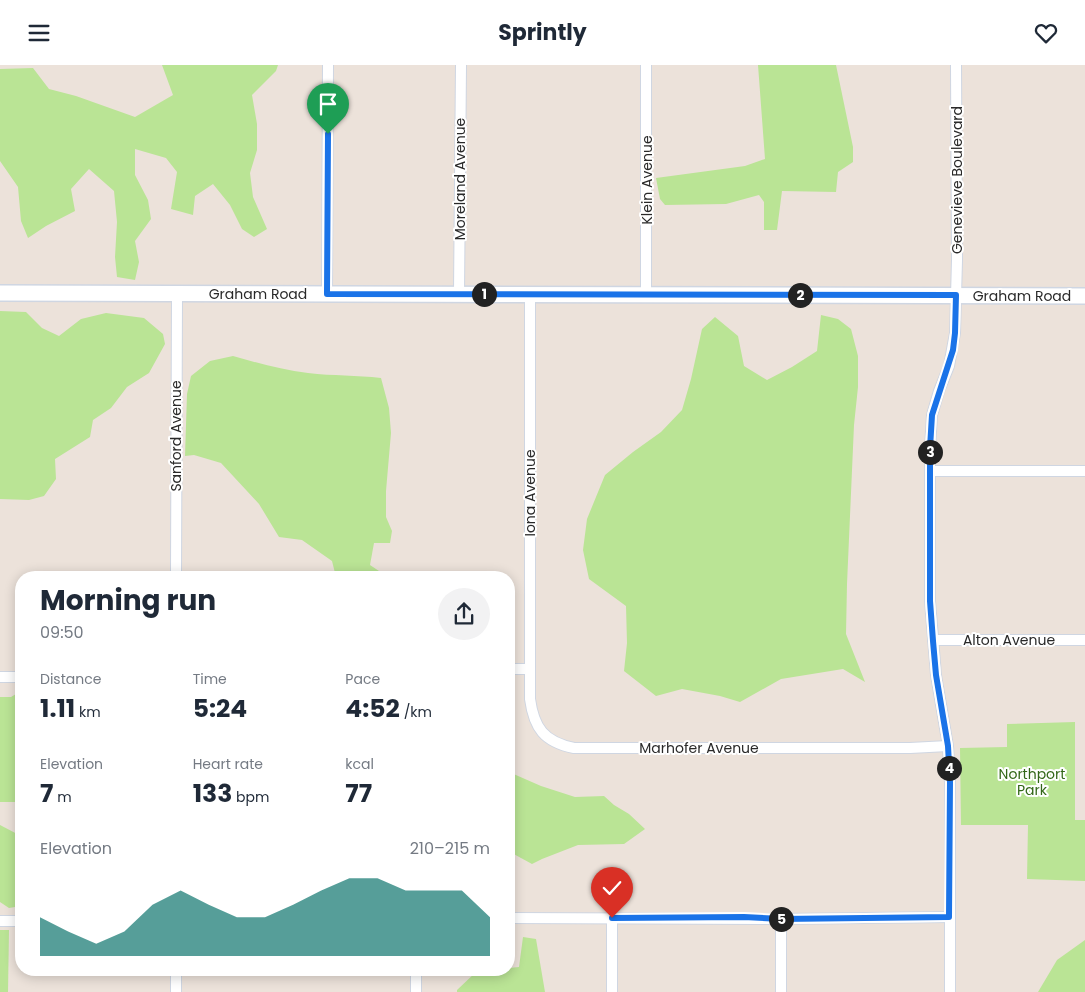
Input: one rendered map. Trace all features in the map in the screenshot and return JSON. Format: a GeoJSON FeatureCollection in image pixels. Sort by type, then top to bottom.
{"type":"FeatureCollection","features":[{"type":"Feature","properties":{"kind":"main road","name":"Graham Road"},"geometry":{"type":"LineString","coordinates":[[0,293],[1085,296]]}},
{"type":"Feature","properties":{"kind":"street"},"geometry":{"type":"LineString","coordinates":[[327,294],[328,65]]}},
{"type":"Feature","properties":{"kind":"street","name":"Moreland Avenue"},"geometry":{"type":"LineString","coordinates":[[459,293],[461,65]]}},
{"type":"Feature","properties":{"kind":"street","name":"Klein Avenue"},"geometry":{"type":"LineString","coordinates":[[646,65],[646,295]]}},
{"type":"Feature","properties":{"kind":"street","name":"Genevieve Boulevard"},"geometry":{"type":"LineString","coordinates":[[950,992],[950,782],[948,746],[936,675],[930,601],[930,448],[932,415],[953,350],[955,333],[956,65]]}},
{"type":"Feature","properties":{"kind":"street","name":"Sanford Avenue"},"geometry":{"type":"LineString","coordinates":[[176,571],[177,294]]}},
{"type":"Feature","properties":{"kind":"street","name":"Iona Avenue"},"geometry":{"type":"LineString","coordinates":[[530,294],[530,669]]}},
{"type":"Feature","properties":{"kind":"street"},"geometry":{"type":"LineString","coordinates":[[930,471],[1085,471]]}},
{"type":"Feature","properties":{"kind":"street","name":"Alton Avenue"},"geometry":{"type":"LineString","coordinates":[[933,641],[1085,640]]}},
{"type":"Feature","properties":{"kind":"street"},"geometry":{"type":"LineString","coordinates":[[515,669],[530,669]]}},
{"type":"Feature","properties":{"kind":"street","name":"Marhofer Avenue"},"geometry":{"type":"LineString","coordinates":[[530,669],[532,715],[549,739],[560,745],[574,748],[910,748],[948,746]]}},
{"type":"Feature","properties":{"kind":"street"},"geometry":{"type":"LineString","coordinates":[[0,677],[15,677]]}},
{"type":"Feature","properties":{"kind":"street"},"geometry":{"type":"LineString","coordinates":[[515,918],[744,917],[781,919],[949,917]]}},
{"type":"Feature","properties":{"kind":"street"},"geometry":{"type":"LineString","coordinates":[[612,918],[612,992]]}},
{"type":"Feature","properties":{"kind":"street"},"geometry":{"type":"LineString","coordinates":[[781,919],[781,992]]}},
{"type":"Feature","properties":{"kind":"street"},"geometry":{"type":"LineString","coordinates":[[0,921],[15,921]]}},
{"type":"Feature","properties":{"kind":"street"},"geometry":{"type":"LineString","coordinates":[[176,976],[176,992]]}},
{"type":"Feature","properties":{"kind":"street"},"geometry":{"type":"LineString","coordinates":[[416,976],[416,992]]}},
{"type":"Feature","properties":{"kind":"green space"},"geometry":{"type":"Polygon","coordinates":[[[162,65],[278,65],[276,71],[252,95],[257,124],[257,150],[250,173],[253,197],[267,229],[254,237],[242,229],[230,205],[213,184],[195,196],[193,215],[171,209],[177,172],[166,158],[135,149],[135,175],[148,200],[151,219],[135,241],[139,262],[135,280],[117,277],[115,257],[117,222],[114,191],[89,169],[71,189],[75,211],[28,238],[21,221],[18,187],[0,161],[0,69],[33,68],[49,89],[76,96],[135,117],[173,95],[162,65]]]}},
{"type":"Feature","properties":{"kind":"green space"},"geometry":{"type":"Polygon","coordinates":[[[758,65],[836,65],[853,147],[853,162],[838,172],[836,192],[782,191],[777,230],[764,230],[764,202],[759,195],[726,204],[665,205],[660,199],[656,178],[745,166],[765,159],[758,65]]]}},
{"type":"Feature","properties":{"kind":"green space"},"geometry":{"type":"Polygon","coordinates":[[[0,311],[26,312],[42,328],[59,336],[81,319],[106,313],[144,318],[163,334],[165,344],[149,373],[127,387],[111,408],[93,420],[90,437],[55,459],[56,479],[44,496],[29,500],[0,499],[0,311]]]}},
{"type":"Feature","properties":{"kind":"green space"},"geometry":{"type":"Polygon","coordinates":[[[821,315],[838,319],[851,329],[858,356],[846,634],[865,682],[843,669],[781,679],[740,702],[682,689],[656,696],[624,671],[627,643],[626,606],[589,579],[583,550],[587,519],[605,475],[661,432],[682,410],[702,329],[715,317],[738,336],[744,366],[767,380],[817,351],[821,315]]]}},
{"type":"Feature","properties":{"kind":"green space"},"geometry":{"type":"Polygon","coordinates":[[[233,356],[298,372],[381,378],[389,408],[391,433],[386,491],[386,517],[392,531],[390,543],[374,543],[370,565],[379,571],[334,571],[332,561],[302,540],[279,537],[259,504],[221,463],[194,455],[185,456],[187,394],[191,376],[210,361],[233,356]]]}},
{"type":"Feature","properties":{"kind":"green space"},"geometry":{"type":"Polygon","coordinates":[[[15,695],[15,802],[0,802],[0,697],[11,697],[15,695]]]}},
{"type":"Feature","properties":{"kind":"green space","name":"Northport Park"},"geometry":{"type":"Polygon","coordinates":[[[1075,722],[1075,820],[1085,820],[1085,881],[1027,879],[1028,825],[961,825],[960,748],[1007,747],[1007,724],[1075,722]]]}},
{"type":"Feature","properties":{"kind":"green space"},"geometry":{"type":"Polygon","coordinates":[[[515,775],[541,786],[575,797],[604,796],[629,814],[645,829],[624,844],[578,845],[532,864],[515,855],[515,775]]]}},
{"type":"Feature","properties":{"kind":"green space"},"geometry":{"type":"Polygon","coordinates":[[[0,825],[15,833],[15,907],[9,908],[0,902],[0,825]]]}},
{"type":"Feature","properties":{"kind":"green space"},"geometry":{"type":"Polygon","coordinates":[[[0,930],[9,930],[8,992],[0,992],[0,930]]]}},
{"type":"Feature","properties":{"kind":"green space"},"geometry":{"type":"Polygon","coordinates":[[[523,937],[536,939],[545,992],[457,992],[472,976],[515,976],[515,967],[519,967],[523,937]]]}},
{"type":"Feature","properties":{"kind":"green space"},"geometry":{"type":"Polygon","coordinates":[[[1085,940],[1085,992],[1038,992],[1057,960],[1085,940]]]}},
{"type":"Feature","properties":{"kind":"route"},"geometry":{"type":"LineString","coordinates":[[328,134],[327,294],[956,295],[953,350],[932,415],[930,448],[930,601],[936,675],[948,746],[950,782],[949,917],[817,917],[781,919],[744,917],[612,918]]}}]}
